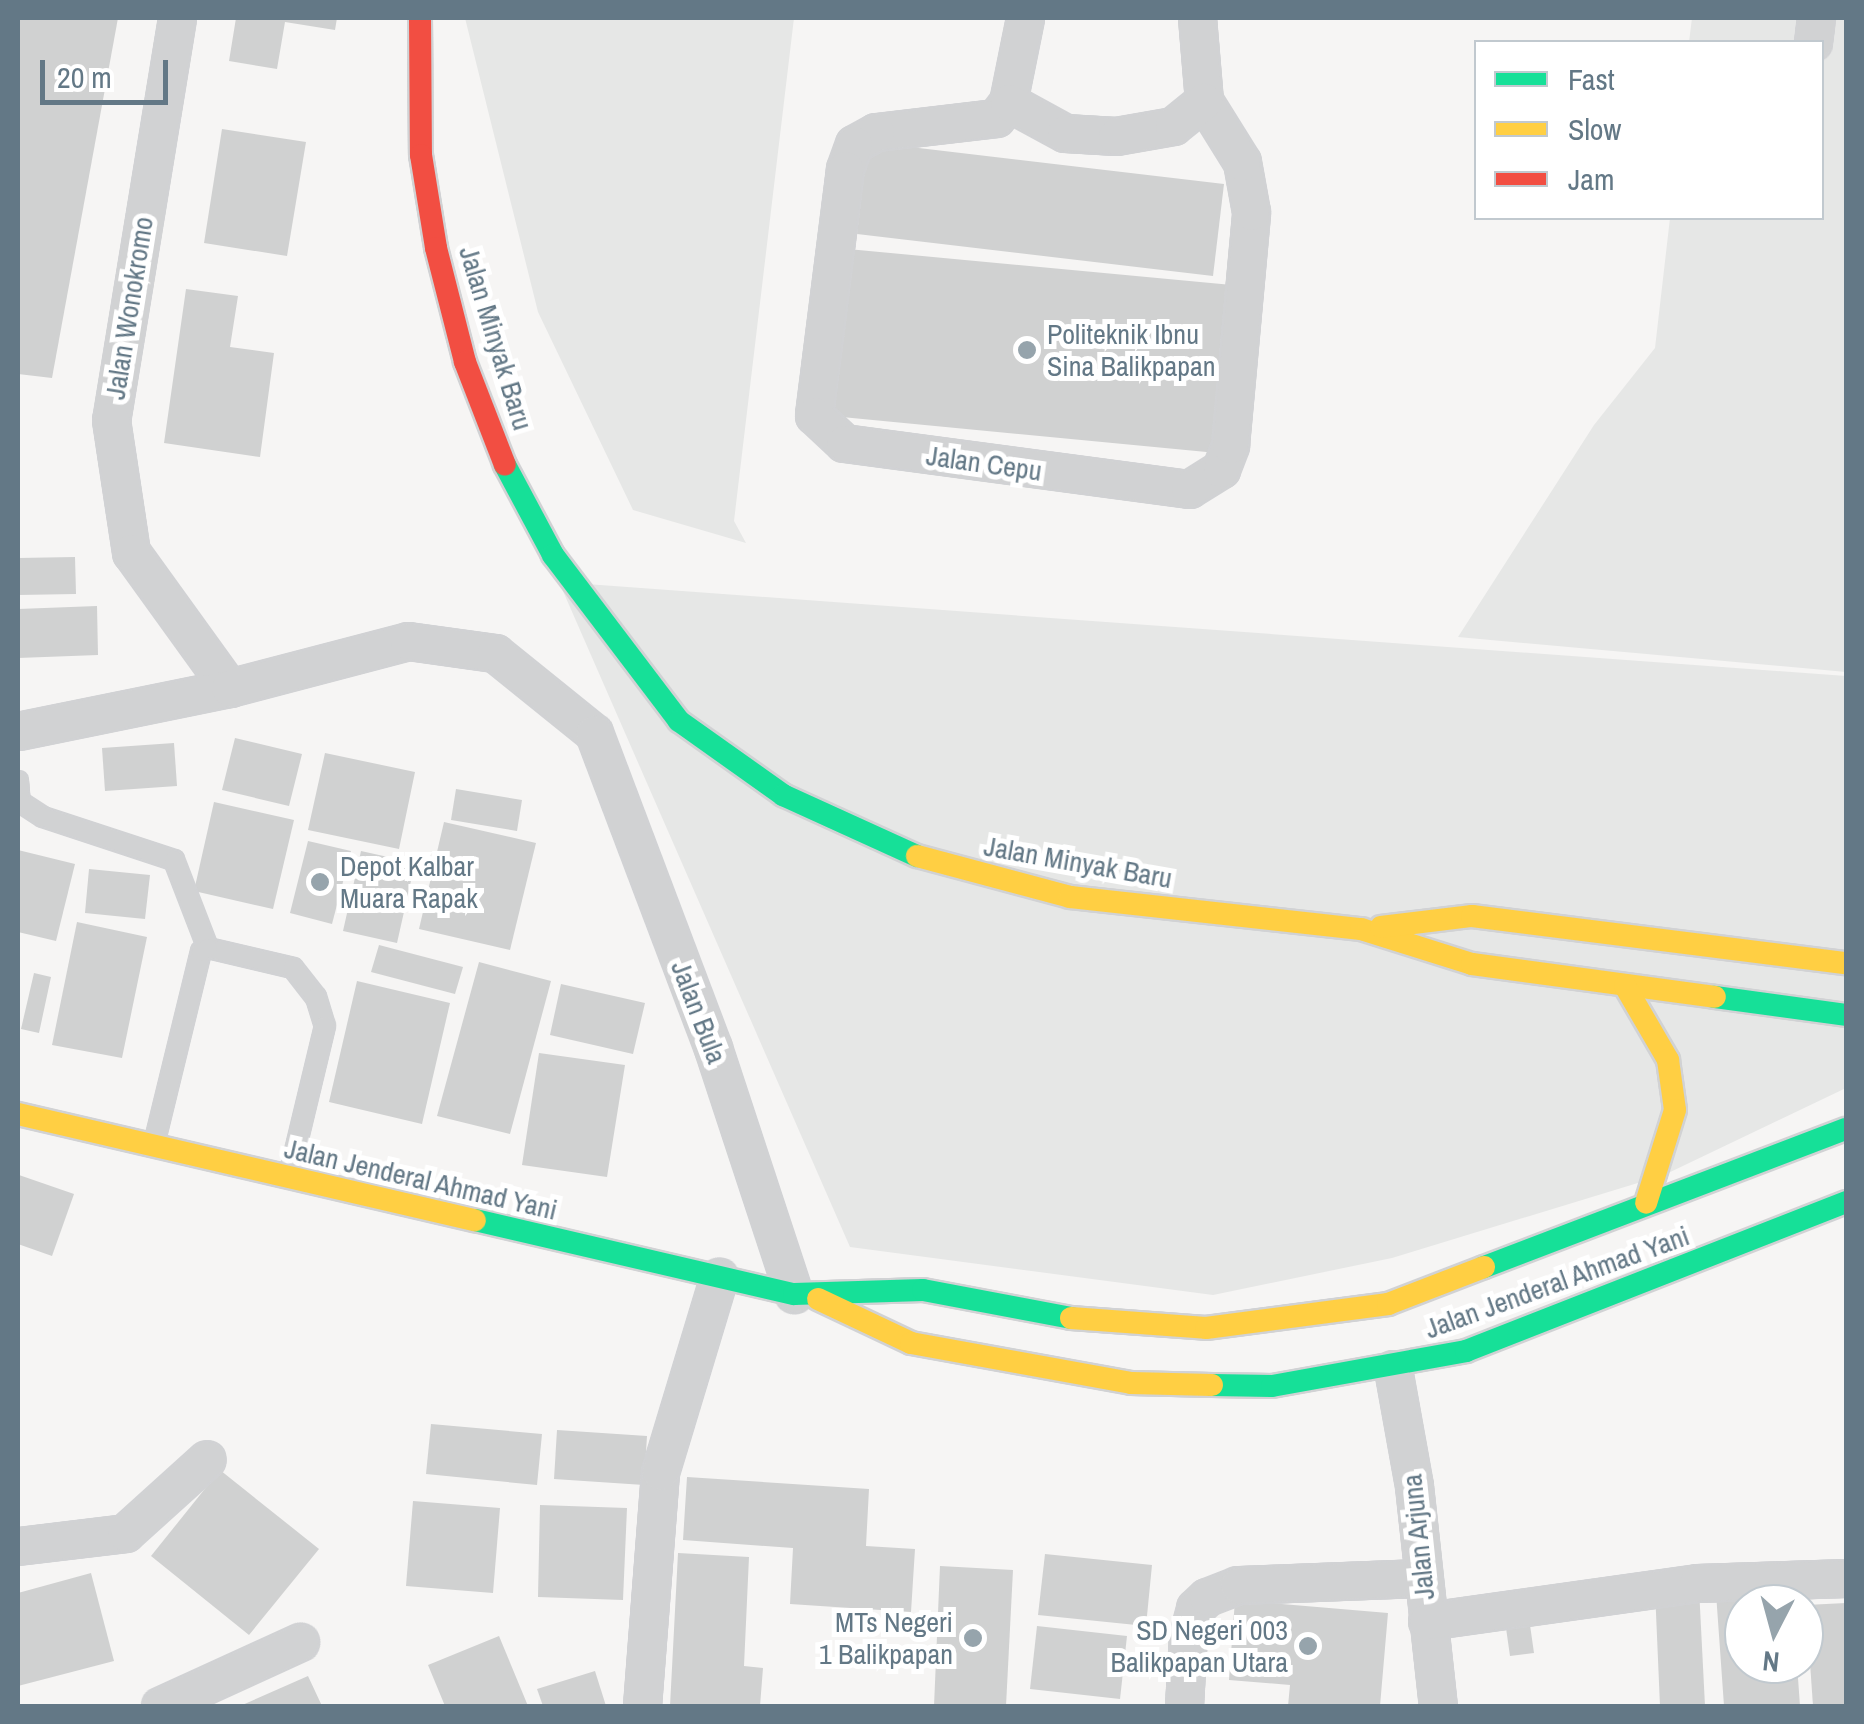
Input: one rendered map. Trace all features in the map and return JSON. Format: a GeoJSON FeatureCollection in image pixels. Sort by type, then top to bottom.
{"type":"FeatureCollection","features":[{"type":"Feature","properties":{"kind":"main road","name":"Jalan Minyak Baru"},"geometry":{"type":"LineString","coordinates":[[420,18],[421,155],[436,248],[466,362],[502,459],[553,555],[680,721],[783,795],[880,843],[969,874],[1070,896],[1362,929],[1472,964],[1846,1015]]}},
{"type":"Feature","properties":{"kind":"main road"},"geometry":{"type":"LineString","coordinates":[[1362,929],[1472,916],[1846,963]]}},
{"type":"Feature","properties":{"kind":"main road"},"geometry":{"type":"LineString","coordinates":[[1625,986],[1668,1060],[1675,1110],[1646,1203]]}},
{"type":"Feature","properties":{"kind":"main road","name":"Jalan Jenderal Ahmad Yani"},"geometry":{"type":"LineString","coordinates":[[18,1114],[288,1180],[804,1296],[910,1343],[1131,1384],[1272,1386],[1393,1369],[1542,1326],[1846,1202]]}},
{"type":"Feature","properties":{"kind":"main road","name":"Jalan Jenderal Ahmad Yani"},"geometry":{"type":"LineString","coordinates":[[804,1296],[922,1290],[1045,1316],[1206,1328],[1388,1304],[1846,1129]]}},
{"type":"Feature","properties":{"kind":"street","name":"Jalan Wonokromo"},"geometry":{"type":"LineString","coordinates":[[177,18],[111,420],[131,552],[228,688]]}},
{"type":"Feature","properties":{"kind":"street"},"geometry":{"type":"LineString","coordinates":[[1025,18],[1008,102],[1066,133],[1116,136],[1173,126],[1204,101]]}},
{"type":"Feature","properties":{"kind":"street","name":"Jalan Cepu"},"geometry":{"type":"LineString","coordinates":[[1008,102],[996,118],[977,124],[876,132],[854,144],[845,169],[814,415],[844,443],[1189,490],[1221,469],[1230,445],[1251,212],[1242,162],[1215,128],[1204,101],[1197,18]]}},
{"type":"Feature","properties":{"kind":"street","name":"Jalan Bula"},"geometry":{"type":"LineString","coordinates":[[228,688],[408,641],[495,653],[594,734],[804,1296]]}},
{"type":"Feature","properties":{"kind":"street"},"geometry":{"type":"LineString","coordinates":[[18,731],[228,688]]}},
{"type":"Feature","properties":{"kind":"street"},"geometry":{"type":"LineString","coordinates":[[642,1706],[660,1472],[719,1277]]}},
{"type":"Feature","properties":{"kind":"street","name":"Jalan Arjuna"},"geometry":{"type":"LineString","coordinates":[[1393,1369],[1414,1486],[1438,1706]]}},
{"type":"Feature","properties":{"kind":"street"},"geometry":{"type":"LineString","coordinates":[[18,1546],[125,1533],[207,1459]]}},
{"type":"Feature","properties":{"kind":"street"},"geometry":{"type":"LineString","coordinates":[[1184,1706],[1188,1635],[1196,1608],[1207,1597],[1251,1584],[1420,1561]]}},
{"type":"Feature","properties":{"kind":"street"},"geometry":{"type":"LineString","coordinates":[[1428,1621],[1697,1584],[1846,1578]]}},
{"type":"Feature","properties":{"kind":"street"},"geometry":{"type":"LineString","coordinates":[[160,1706],[300,1642]]}},
{"type":"Feature","properties":{"kind":"lane"},"geometry":{"type":"LineString","coordinates":[[18,781],[20,802],[43,817],[174,860],[208,948]]}},
{"type":"Feature","properties":{"kind":"lane"},"geometry":{"type":"LineString","coordinates":[[154,1146],[202,952],[208,948],[293,968],[316,997],[324,1026],[288,1180]]}},
{"type":"Feature","properties":{"kind":"shaded area"},"geometry":{"type":"Polygon","coordinates":[[[465,18],[794,18],[734,521],[746,543],[633,510],[538,312],[465,18]]]}},
{"type":"Feature","properties":{"kind":"shaded area"},"geometry":{"type":"Polygon","coordinates":[[[1692,18],[1846,18],[1846,672],[1458,637],[1594,425],[1655,348],[1670,220],[1824,220],[1824,40],[1689,40],[1692,18]]]}},
{"type":"Feature","properties":{"kind":"shaded area"},"geometry":{"type":"Polygon","coordinates":[[[559,582],[1846,676],[1846,1088],[1664,1175],[1392,1258],[1213,1295],[850,1247],[559,582]]]}},
{"type":"Feature","properties":{"kind":"building"},"geometry":{"type":"Polygon","coordinates":[[[18,18],[118,18],[52,378],[18,374],[18,18]]]}},
{"type":"Feature","properties":{"kind":"building"},"geometry":{"type":"Polygon","coordinates":[[[236,18],[337,18],[335,30],[285,22],[277,69],[229,61],[236,18]]]}},
{"type":"Feature","properties":{"kind":"building"},"geometry":{"type":"Polygon","coordinates":[[[222,129],[306,142],[287,256],[204,243],[222,129]]]}},
{"type":"Feature","properties":{"kind":"building"},"geometry":{"type":"Polygon","coordinates":[[[868,142],[1224,184],[1213,276],[857,234],[868,142]]]}},
{"type":"Feature","properties":{"kind":"building","name":"Politeknik Ibnu Sina Balikpapan"},"geometry":{"type":"Polygon","coordinates":[[[837,248],[1232,285],[1217,453],[821,415],[837,248]]]}},
{"type":"Feature","properties":{"kind":"building"},"geometry":{"type":"Polygon","coordinates":[[[186,289],[238,296],[230,347],[274,353],[260,457],[164,443],[186,289]]]}},
{"type":"Feature","properties":{"kind":"building"},"geometry":{"type":"Polygon","coordinates":[[[75,557],[76,594],[18,595],[18,558],[75,557]]]}},
{"type":"Feature","properties":{"kind":"building"},"geometry":{"type":"Polygon","coordinates":[[[97,606],[98,655],[18,658],[18,609],[97,606]]]}},
{"type":"Feature","properties":{"kind":"building"},"geometry":{"type":"Polygon","coordinates":[[[235,738],[302,754],[289,806],[222,790],[235,738]]]}},
{"type":"Feature","properties":{"kind":"building"},"geometry":{"type":"Polygon","coordinates":[[[174,743],[177,786],[105,791],[102,748],[174,743]]]}},
{"type":"Feature","properties":{"kind":"building"},"geometry":{"type":"Polygon","coordinates":[[[325,753],[415,772],[399,849],[308,830],[325,753]]]}},
{"type":"Feature","properties":{"kind":"building"},"geometry":{"type":"Polygon","coordinates":[[[456,789],[522,800],[517,831],[451,820],[456,789]]]}},
{"type":"Feature","properties":{"kind":"building"},"geometry":{"type":"Polygon","coordinates":[[[214,802],[294,820],[273,909],[194,891],[214,802]]]}},
{"type":"Feature","properties":{"kind":"building"},"geometry":{"type":"Polygon","coordinates":[[[444,822],[536,843],[510,950],[419,929],[444,822]]]}},
{"type":"Feature","properties":{"kind":"building","name":"Depot Kalbar Muara Rapak"},"geometry":{"type":"Polygon","coordinates":[[[308,841],[351,851],[332,924],[290,913],[308,841]]]}},
{"type":"Feature","properties":{"kind":"building"},"geometry":{"type":"Polygon","coordinates":[[[18,850],[75,864],[56,941],[18,932],[18,850]]]}},
{"type":"Feature","properties":{"kind":"building"},"geometry":{"type":"Polygon","coordinates":[[[361,851],[415,863],[397,943],[343,931],[361,851]]]}},
{"type":"Feature","properties":{"kind":"building"},"geometry":{"type":"Polygon","coordinates":[[[89,869],[150,875],[145,919],[85,913],[89,869]]]}},
{"type":"Feature","properties":{"kind":"building"},"geometry":{"type":"Polygon","coordinates":[[[77,922],[147,937],[122,1058],[52,1045],[77,922]]]}},
{"type":"Feature","properties":{"kind":"building"},"geometry":{"type":"Polygon","coordinates":[[[379,945],[463,967],[455,994],[371,972],[379,945]]]}},
{"type":"Feature","properties":{"kind":"building"},"geometry":{"type":"Polygon","coordinates":[[[479,962],[551,981],[510,1134],[437,1116],[479,962]]]}},
{"type":"Feature","properties":{"kind":"building"},"geometry":{"type":"Polygon","coordinates":[[[34,973],[51,977],[39,1033],[21,1029],[34,973]]]}},
{"type":"Feature","properties":{"kind":"building"},"geometry":{"type":"Polygon","coordinates":[[[357,981],[450,1003],[422,1124],[329,1102],[357,981]]]}},
{"type":"Feature","properties":{"kind":"building"},"geometry":{"type":"Polygon","coordinates":[[[561,984],[645,1003],[633,1054],[550,1035],[561,984]]]}},
{"type":"Feature","properties":{"kind":"building"},"geometry":{"type":"Polygon","coordinates":[[[539,1053],[625,1065],[607,1177],[522,1165],[539,1053]]]}},
{"type":"Feature","properties":{"kind":"building"},"geometry":{"type":"Polygon","coordinates":[[[19,1175],[74,1194],[52,1256],[18,1244],[19,1175]]]}},
{"type":"Feature","properties":{"kind":"building"},"geometry":{"type":"Polygon","coordinates":[[[431,1424],[542,1434],[537,1485],[426,1474],[431,1424]]]}},
{"type":"Feature","properties":{"kind":"building"},"geometry":{"type":"Polygon","coordinates":[[[557,1430],[647,1436],[644,1485],[554,1479],[557,1430]]]}},
{"type":"Feature","properties":{"kind":"building"},"geometry":{"type":"Polygon","coordinates":[[[220,1470],[319,1549],[249,1635],[151,1556],[220,1470]]]}},
{"type":"Feature","properties":{"kind":"building"},"geometry":{"type":"Polygon","coordinates":[[[687,1477],[869,1489],[866,1546],[915,1549],[911,1612],[790,1604],[793,1548],[683,1540],[687,1477]]]}},
{"type":"Feature","properties":{"kind":"building"},"geometry":{"type":"Polygon","coordinates":[[[413,1501],[500,1508],[493,1593],[406,1586],[413,1501]]]}},
{"type":"Feature","properties":{"kind":"building"},"geometry":{"type":"Polygon","coordinates":[[[540,1505],[627,1508],[623,1600],[538,1597],[540,1505]]]}},
{"type":"Feature","properties":{"kind":"building"},"geometry":{"type":"Polygon","coordinates":[[[678,1553],[749,1557],[744,1666],[763,1668],[760,1706],[670,1706],[678,1553]]]}},
{"type":"Feature","properties":{"kind":"building"},"geometry":{"type":"Polygon","coordinates":[[[1045,1554],[1152,1565],[1146,1626],[1038,1615],[1045,1554]]]}},
{"type":"Feature","properties":{"kind":"building","name":"MTs Negeri 1 Balikpapan"},"geometry":{"type":"Polygon","coordinates":[[[940,1566],[1013,1570],[1006,1706],[934,1706],[940,1566]]]}},
{"type":"Feature","properties":{"kind":"building"},"geometry":{"type":"Polygon","coordinates":[[[91,1573],[114,1661],[18,1686],[18,1593],[91,1573]]]}},
{"type":"Feature","properties":{"kind":"building"},"geometry":{"type":"Polygon","coordinates":[[[1699,1588],[1705,1706],[1660,1706],[1655,1590],[1699,1588]]]}},
{"type":"Feature","properties":{"kind":"building"},"geometry":{"type":"Polygon","coordinates":[[[1724,1592],[1724,1684],[1798,1684],[1800,1706],[1724,1706],[1716,1593],[1724,1592]]]}},
{"type":"Feature","properties":{"kind":"building","name":"SD Negeri 003 Balikpapan Utara"},"geometry":{"type":"Polygon","coordinates":[[[1235,1600],[1388,1613],[1380,1706],[1288,1706],[1290,1685],[1229,1680],[1235,1600]]]}},
{"type":"Feature","properties":{"kind":"building"},"geometry":{"type":"Polygon","coordinates":[[[1846,1603],[1846,1706],[1813,1706],[1811,1684],[1824,1684],[1824,1604],[1846,1603]]]}},
{"type":"Feature","properties":{"kind":"building"},"geometry":{"type":"Polygon","coordinates":[[[1530,1625],[1534,1653],[1510,1656],[1506,1628],[1530,1625]]]}},
{"type":"Feature","properties":{"kind":"building"},"geometry":{"type":"Polygon","coordinates":[[[1037,1626],[1127,1636],[1120,1699],[1030,1689],[1037,1626]]]}},
{"type":"Feature","properties":{"kind":"building"},"geometry":{"type":"Polygon","coordinates":[[[499,1636],[528,1706],[445,1706],[428,1665],[499,1636]]]}},
{"type":"Feature","properties":{"kind":"building"},"geometry":{"type":"Polygon","coordinates":[[[595,1671],[606,1706],[543,1706],[537,1689],[595,1671]]]}},
{"type":"Feature","properties":{"kind":"building"},"geometry":{"type":"Polygon","coordinates":[[[308,1676],[322,1706],[240,1706],[308,1676]]]}},
{"type":"Feature","properties":{"kind":"traffic: fast"},"geometry":{"type":"LineString","coordinates":[[505,465],[553,555],[679,721],[783,795],[917,856]]}},
{"type":"Feature","properties":{"kind":"traffic: fast"},"geometry":{"type":"LineString","coordinates":[[1715,997],[1846,1015]]}},
{"type":"Feature","properties":{"kind":"traffic: fast"},"geometry":{"type":"LineString","coordinates":[[1484,1267],[1846,1129]]}},
{"type":"Feature","properties":{"kind":"traffic: fast"},"geometry":{"type":"LineString","coordinates":[[1212,1385],[1272,1386],[1466,1351],[1846,1202]]}},
{"type":"Feature","properties":{"kind":"traffic: fast"},"geometry":{"type":"LineString","coordinates":[[475,1220],[794,1294],[923,1290],[1071,1318]]}},
{"type":"Feature","properties":{"kind":"traffic: slow"},"geometry":{"type":"LineString","coordinates":[[917,856],[1070,897],[1361,929],[1472,964],[1715,997]]}},
{"type":"Feature","properties":{"kind":"traffic: slow"},"geometry":{"type":"LineString","coordinates":[[1381,927],[1472,916],[1846,963]]}},
{"type":"Feature","properties":{"kind":"traffic: slow"},"geometry":{"type":"LineString","coordinates":[[1625,986],[1668,1060],[1675,1110],[1646,1203]]}},
{"type":"Feature","properties":{"kind":"traffic: slow"},"geometry":{"type":"LineString","coordinates":[[18,1114],[475,1220]]}},
{"type":"Feature","properties":{"kind":"traffic: slow"},"geometry":{"type":"LineString","coordinates":[[1071,1318],[1206,1328],[1388,1304],[1484,1267]]}},
{"type":"Feature","properties":{"kind":"traffic: slow"},"geometry":{"type":"LineString","coordinates":[[818,1299],[911,1343],[1131,1383],[1212,1385]]}},
{"type":"Feature","properties":{"kind":"traffic: jam"},"geometry":{"type":"LineString","coordinates":[[420,18],[421,155],[436,248],[465,362],[505,465]]}},
{"type":"Feature","properties":{"kind":"place","name":"Politeknik Ibnu Sina Balikpapan"},"geometry":{"type":"Point","coordinates":[1027,350]}},
{"type":"Feature","properties":{"kind":"place","name":"Depot Kalbar Muara Rapak"},"geometry":{"type":"Point","coordinates":[320,882]}},
{"type":"Feature","properties":{"kind":"place","name":"MTs Negeri 1 Balikpapan"},"geometry":{"type":"Point","coordinates":[973,1638]}},
{"type":"Feature","properties":{"kind":"place","name":"SD Negeri 003 Balikpapan Utara"},"geometry":{"type":"Point","coordinates":[1308,1646]}}]}
